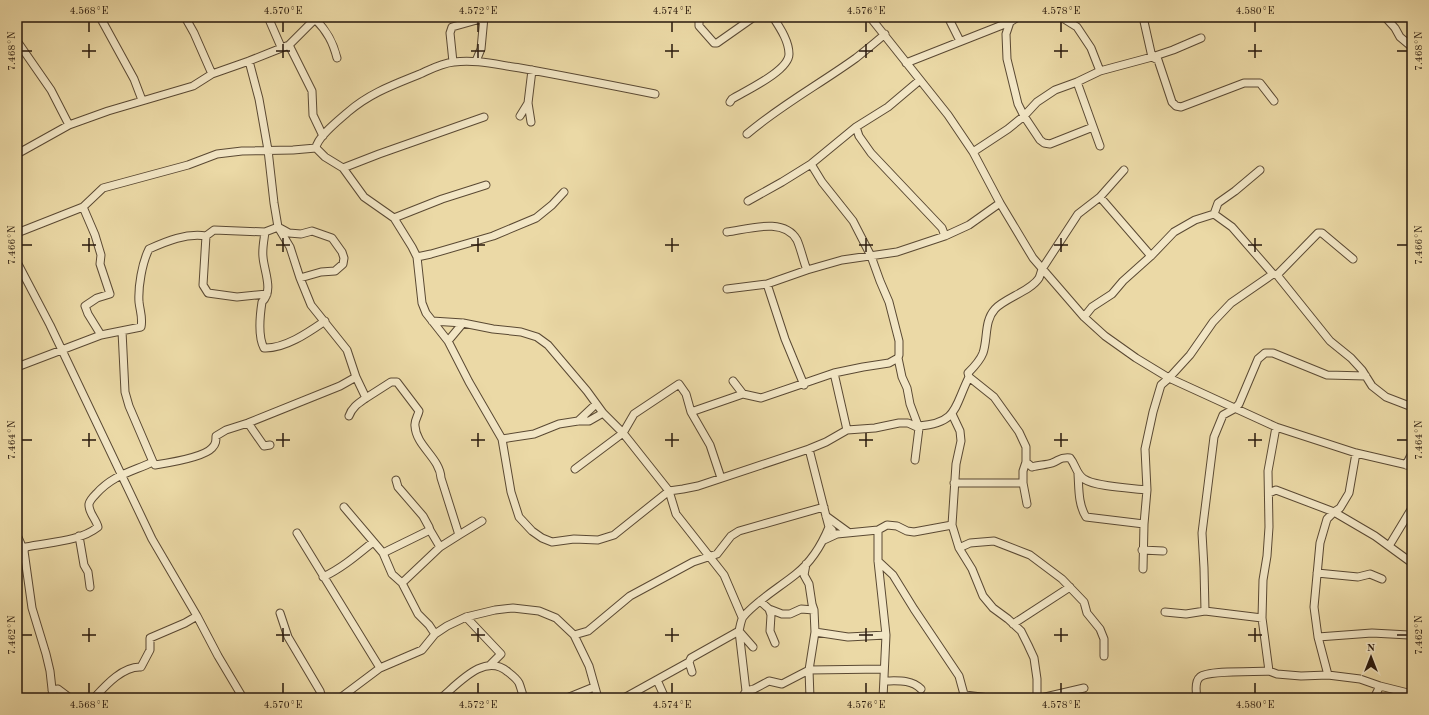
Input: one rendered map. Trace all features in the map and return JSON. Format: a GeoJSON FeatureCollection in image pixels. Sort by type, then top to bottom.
{"type":"FeatureCollection","features":[{"type":"Feature","properties":{"kind":"street"},"geometry":{"type":"LineString","coordinates":[[100,17],[134,78],[142,100]]}},
{"type":"Feature","properties":{"kind":"street"},"geometry":{"type":"LineString","coordinates":[[185,17],[194,33],[212,74]]}},
{"type":"Feature","properties":{"kind":"street"},"geometry":{"type":"LineString","coordinates":[[268,17],[312,91],[313,115],[322,136]]}},
{"type":"Feature","properties":{"kind":"street"},"geometry":{"type":"LineString","coordinates":[[453,62],[450,33],[452,27],[484,17],[481,49],[476,61]]}},
{"type":"Feature","properties":{"kind":"street"},"geometry":{"type":"LineString","coordinates":[[699,17],[700,26],[714,43],[717,43],[754,17]]}},
{"type":"Feature","properties":{"kind":"street"},"geometry":{"type":"LineString","coordinates":[[730,102],[732,99],[773,75],[782,67],[789,57],[790,53],[786,39],[773,17]]}},
{"type":"Feature","properties":{"kind":"street"},"geometry":{"type":"LineString","coordinates":[[870,17],[948,114],[973,152],[1021,241],[1042,269],[1084,317],[1105,336],[1136,358],[1169,378],[1276,427],[1356,453],[1409,465],[1412,453]]}},
{"type":"Feature","properties":{"kind":"street"},"geometry":{"type":"LineString","coordinates":[[948,17],[960,41]]}},
{"type":"Feature","properties":{"kind":"street"},"geometry":{"type":"LineString","coordinates":[[906,63],[1010,22],[1018,17]]}},
{"type":"Feature","properties":{"kind":"street"},"geometry":{"type":"LineString","coordinates":[[1061,17],[1077,28],[1091,48],[1100,71]]}},
{"type":"Feature","properties":{"kind":"street"},"geometry":{"type":"LineString","coordinates":[[1143,17],[1152,57]]}},
{"type":"Feature","properties":{"kind":"street"},"geometry":{"type":"LineString","coordinates":[[1385,17],[1395,28],[1400,37],[1412,48]]}},
{"type":"Feature","properties":{"kind":"street"},"geometry":{"type":"LineString","coordinates":[[17,154],[69,125],[108,110],[193,86],[212,74],[285,46],[316,18],[331,38],[336,58]]}},
{"type":"Feature","properties":{"kind":"street"},"geometry":{"type":"LineString","coordinates":[[1010,22],[1006,34],[1007,59],[1018,104],[1040,140],[1044,143],[1050,144],[1093,127]]}},
{"type":"Feature","properties":{"kind":"street"},"geometry":{"type":"LineString","coordinates":[[747,134],[776,111],[857,57],[885,34]]}},
{"type":"Feature","properties":{"kind":"street"},"geometry":{"type":"LineString","coordinates":[[973,152],[1008,129],[1024,116],[1037,102],[1055,90],[1100,71],[1152,57],[1201,38]]}},
{"type":"Feature","properties":{"kind":"street"},"geometry":{"type":"LineString","coordinates":[[17,41],[51,90],[69,125]]}},
{"type":"Feature","properties":{"kind":"street"},"geometry":{"type":"LineString","coordinates":[[1152,57],[1158,60],[1172,102],[1176,106],[1181,107],[1244,83],[1260,83],[1274,101]]}},
{"type":"Feature","properties":{"kind":"street"},"geometry":{"type":"LineString","coordinates":[[249,61],[259,99],[268,150],[278,227],[290,247],[311,305],[347,350],[356,376],[366,398]]}},
{"type":"Feature","properties":{"kind":"street"},"geometry":{"type":"LineString","coordinates":[[316,148],[316,145],[322,136],[355,106],[384,88],[440,65],[453,62],[476,61],[574,77],[655,94]]}},
{"type":"Feature","properties":{"kind":"street"},"geometry":{"type":"LineString","coordinates":[[531,122],[528,103],[532,70]]}},
{"type":"Feature","properties":{"kind":"street"},"geometry":{"type":"LineString","coordinates":[[748,201],[811,164],[856,128],[888,107],[920,80]]}},
{"type":"Feature","properties":{"kind":"street"},"geometry":{"type":"LineString","coordinates":[[1077,82],[1100,146]]}},
{"type":"Feature","properties":{"kind":"street"},"geometry":{"type":"LineString","coordinates":[[520,116],[528,103]]}},
{"type":"Feature","properties":{"kind":"street"},"geometry":{"type":"LineString","coordinates":[[343,168],[484,118]]}},
{"type":"Feature","properties":{"kind":"street"},"geometry":{"type":"LineString","coordinates":[[856,128],[859,136],[871,153],[942,228],[945,236]]}},
{"type":"Feature","properties":{"kind":"street"},"geometry":{"type":"LineString","coordinates":[[17,233],[83,207],[103,188],[188,165],[217,154],[242,151],[316,148],[325,157],[343,168],[364,197],[394,218],[412,247],[417,257],[422,303],[426,313],[448,341],[468,382],[502,439],[512,492],[519,517],[532,531],[542,538],[552,542],[574,539],[598,540],[614,535],[669,491],[683,489],[721,478],[809,449],[826,442],[847,430],[875,428],[899,423],[908,423],[919,428]]}},
{"type":"Feature","properties":{"kind":"street"},"geometry":{"type":"LineString","coordinates":[[811,164],[822,182],[853,221],[871,256],[889,302],[899,341],[898,358],[902,377],[907,388],[910,404],[919,428],[915,460]]}},
{"type":"Feature","properties":{"kind":"street"},"geometry":{"type":"LineString","coordinates":[[919,428],[919,426],[932,425],[952,414],[969,377],[968,373],[977,364],[983,354],[988,322],[991,314],[996,307],[1026,289],[1038,279],[1042,269],[1078,214],[1100,197],[1124,170]]}},
{"type":"Feature","properties":{"kind":"street"},"geometry":{"type":"LineString","coordinates":[[1214,214],[1218,203],[1260,170]]}},
{"type":"Feature","properties":{"kind":"street"},"geometry":{"type":"LineString","coordinates":[[394,218],[442,199],[486,185]]}},
{"type":"Feature","properties":{"kind":"street"},"geometry":{"type":"LineString","coordinates":[[417,257],[493,236],[536,218],[552,205],[564,192]]}},
{"type":"Feature","properties":{"kind":"street"},"geometry":{"type":"LineString","coordinates":[[1100,197],[1151,256]]}},
{"type":"Feature","properties":{"kind":"street"},"geometry":{"type":"LineString","coordinates":[[727,289],[767,284],[806,270],[842,260],[897,252],[945,236],[969,225],[1000,203]]}},
{"type":"Feature","properties":{"kind":"street"},"geometry":{"type":"LineString","coordinates":[[83,207],[95,235],[101,255],[100,264],[110,294],[97,298],[85,306],[88,314],[101,335]]}},
{"type":"Feature","properties":{"kind":"street"},"geometry":{"type":"LineString","coordinates":[[1084,317],[1092,307],[1112,294],[1123,281],[1151,256],[1174,232],[1195,220],[1214,214]]}},
{"type":"Feature","properties":{"kind":"street"},"geometry":{"type":"LineString","coordinates":[[1214,214],[1232,227],[1275,275],[1330,341],[1351,358],[1362,370],[1372,386],[1386,397],[1412,406]]}},
{"type":"Feature","properties":{"kind":"street"},"geometry":{"type":"LineString","coordinates":[[728,232],[772,226],[784,228],[792,234],[797,241],[806,270]]}},
{"type":"Feature","properties":{"kind":"street"},"geometry":{"type":"LineString","coordinates":[[17,367],[101,335],[141,327],[142,321],[139,300],[144,259],[149,249],[177,238],[199,235],[206,236],[214,230],[265,232],[278,227],[289,233],[301,234],[312,231],[332,238],[342,252],[344,258],[342,264],[335,271],[321,272],[300,278]]}},
{"type":"Feature","properties":{"kind":"street"},"geometry":{"type":"LineString","coordinates":[[265,232],[262,255],[268,282],[267,294],[262,302],[261,310],[261,335],[264,348],[271,348],[290,342],[325,322]]}},
{"type":"Feature","properties":{"kind":"street"},"geometry":{"type":"LineString","coordinates":[[1143,570],[1142,550],[1147,490],[1146,449],[1161,384],[1169,378],[1190,355],[1213,322],[1232,302],[1275,275],[1318,233],[1322,233],[1353,260]]}},
{"type":"Feature","properties":{"kind":"street"},"geometry":{"type":"LineString","coordinates":[[206,236],[203,285],[208,293],[238,297],[267,294]]}},
{"type":"Feature","properties":{"kind":"street"},"geometry":{"type":"LineString","coordinates":[[17,262],[61,349],[152,540],[197,616],[218,656],[244,698]]}},
{"type":"Feature","properties":{"kind":"street"},"geometry":{"type":"LineString","coordinates":[[767,284],[785,339],[804,384]]}},
{"type":"Feature","properties":{"kind":"street"},"geometry":{"type":"LineString","coordinates":[[432,320],[521,332],[537,338],[548,345],[669,491],[676,514],[724,575],[742,618]]}},
{"type":"Feature","properties":{"kind":"street"},"geometry":{"type":"LineString","coordinates":[[448,341],[463,323]]}},
{"type":"Feature","properties":{"kind":"street"},"geometry":{"type":"LineString","coordinates":[[122,331],[125,392],[129,406],[155,465],[175,461],[211,450],[216,444],[216,436],[226,430],[248,423],[340,386],[356,376]]}},
{"type":"Feature","properties":{"kind":"street"},"geometry":{"type":"LineString","coordinates":[[1205,611],[1202,533],[1214,437],[1223,415],[1240,404],[1258,359],[1265,353],[1273,353],[1327,375],[1366,376]]}},
{"type":"Feature","properties":{"kind":"street"},"geometry":{"type":"LineString","coordinates":[[691,412],[743,394],[761,398],[834,373],[889,363],[898,358]]}},
{"type":"Feature","properties":{"kind":"street"},"geometry":{"type":"LineString","coordinates":[[834,373],[847,430]]}},
{"type":"Feature","properties":{"kind":"street"},"geometry":{"type":"LineString","coordinates":[[969,377],[994,397],[1019,432],[1026,446],[1026,462],[1023,471],[1023,483],[1027,504]]}},
{"type":"Feature","properties":{"kind":"street"},"geometry":{"type":"LineString","coordinates":[[733,381],[743,394]]}},
{"type":"Feature","properties":{"kind":"street"},"geometry":{"type":"LineString","coordinates":[[349,416],[354,406],[391,382],[397,382],[419,411],[415,428],[423,445],[441,472],[441,478],[459,535]]}},
{"type":"Feature","properties":{"kind":"street"},"geometry":{"type":"LineString","coordinates":[[575,469],[623,434],[634,414],[679,384],[686,394],[691,412],[710,445],[721,478]]}},
{"type":"Feature","properties":{"kind":"street"},"geometry":{"type":"LineString","coordinates":[[578,421],[596,404]]}},
{"type":"Feature","properties":{"kind":"street"},"geometry":{"type":"LineString","coordinates":[[502,439],[534,434],[559,424],[589,421],[603,413]]}},
{"type":"Feature","properties":{"kind":"street"},"geometry":{"type":"LineString","coordinates":[[952,414],[960,431],[961,441],[956,464],[952,525],[959,548],[972,569],[983,596],[993,608],[1021,631],[1028,644],[1034,658],[1037,679],[1037,698]]}},
{"type":"Feature","properties":{"kind":"street"},"geometry":{"type":"LineString","coordinates":[[248,423],[264,446],[270,445]]}},
{"type":"Feature","properties":{"kind":"street"},"geometry":{"type":"LineString","coordinates":[[1269,671],[1262,618],[1263,580],[1267,556],[1269,493],[1268,471],[1276,427]]}},
{"type":"Feature","properties":{"kind":"street"},"geometry":{"type":"LineString","coordinates":[[809,449],[829,527],[836,534]]}},
{"type":"Feature","properties":{"kind":"street"},"geometry":{"type":"LineString","coordinates":[[1328,675],[1318,637],[1314,607],[1320,543],[1327,519],[1340,508],[1349,493],[1356,453]]}},
{"type":"Feature","properties":{"kind":"street"},"geometry":{"type":"LineString","coordinates":[[1026,462],[1032,467],[1052,463],[1058,459],[1070,458],[1074,462],[1078,474],[1079,496],[1083,512],[1086,517],[1144,524]]}},
{"type":"Feature","properties":{"kind":"street"},"geometry":{"type":"LineString","coordinates":[[20,552],[26,547],[79,536],[86,532],[92,532],[98,527],[97,520],[91,513],[89,504],[92,498],[106,483],[153,462]]}},
{"type":"Feature","properties":{"kind":"street"},"geometry":{"type":"LineString","coordinates":[[1078,474],[1084,480],[1100,484],[1147,490]]}},
{"type":"Feature","properties":{"kind":"street"},"geometry":{"type":"LineString","coordinates":[[396,480],[398,487],[423,516],[440,547]]}},
{"type":"Feature","properties":{"kind":"street"},"geometry":{"type":"LineString","coordinates":[[954,483],[1023,483]]}},
{"type":"Feature","properties":{"kind":"street"},"geometry":{"type":"LineString","coordinates":[[1269,493],[1276,490],[1334,512],[1375,536],[1412,563]]}},
{"type":"Feature","properties":{"kind":"street"},"geometry":{"type":"LineString","coordinates":[[344,507],[383,553],[392,574],[402,583],[418,614],[436,634]]}},
{"type":"Feature","properties":{"kind":"street"},"geometry":{"type":"LineString","coordinates":[[574,635],[588,630],[630,596],[693,562],[717,554],[731,536],[739,531],[824,507]]}},
{"type":"Feature","properties":{"kind":"street"},"geometry":{"type":"LineString","coordinates":[[1389,546],[1412,508]]}},
{"type":"Feature","properties":{"kind":"street"},"geometry":{"type":"LineString","coordinates":[[826,516],[848,532]]}},
{"type":"Feature","properties":{"kind":"street"},"geometry":{"type":"LineString","coordinates":[[402,583],[440,547],[482,521]]}},
{"type":"Feature","properties":{"kind":"street"},"geometry":{"type":"LineString","coordinates":[[824,540],[836,534],[878,530],[887,525],[898,526],[906,531],[914,532],[952,525]]}},
{"type":"Feature","properties":{"kind":"street"},"geometry":{"type":"LineString","coordinates":[[742,698],[746,691],[739,631],[742,618],[760,601],[801,574],[806,564],[824,540],[829,527]]}},
{"type":"Feature","properties":{"kind":"street"},"geometry":{"type":"LineString","coordinates":[[383,553],[430,530]]}},
{"type":"Feature","properties":{"kind":"street"},"geometry":{"type":"LineString","coordinates":[[878,530],[878,561],[886,636],[883,698]]}},
{"type":"Feature","properties":{"kind":"street"},"geometry":{"type":"LineString","coordinates":[[297,533],[380,668]]}},
{"type":"Feature","properties":{"kind":"street"},"geometry":{"type":"LineString","coordinates":[[17,535],[32,608],[46,654],[53,698]]}},
{"type":"Feature","properties":{"kind":"street"},"geometry":{"type":"LineString","coordinates":[[79,536],[84,565],[88,572],[90,587]]}},
{"type":"Feature","properties":{"kind":"street"},"geometry":{"type":"LineString","coordinates":[[959,548],[970,543],[994,541],[1030,555],[1062,579],[1084,602],[1087,614],[1100,629],[1104,639],[1104,656]]}},
{"type":"Feature","properties":{"kind":"street"},"geometry":{"type":"LineString","coordinates":[[323,577],[336,571],[374,542]]}},
{"type":"Feature","properties":{"kind":"street"},"geometry":{"type":"LineString","coordinates":[[1142,550],[1163,551]]}},
{"type":"Feature","properties":{"kind":"street"},"geometry":{"type":"LineString","coordinates":[[878,561],[893,575],[959,676],[965,696],[989,698]]}},
{"type":"Feature","properties":{"kind":"street"},"geometry":{"type":"LineString","coordinates":[[1317,573],[1358,577],[1370,574],[1382,579]]}},
{"type":"Feature","properties":{"kind":"street"},"geometry":{"type":"LineString","coordinates":[[801,574],[809,584],[814,610],[815,632],[809,670],[810,698]]}},
{"type":"Feature","properties":{"kind":"street"},"geometry":{"type":"LineString","coordinates":[[1013,624],[1070,586]]}},
{"type":"Feature","properties":{"kind":"street"},"geometry":{"type":"LineString","coordinates":[[760,601],[769,609],[782,614],[790,614],[802,609],[814,610]]}},
{"type":"Feature","properties":{"kind":"street"},"geometry":{"type":"LineString","coordinates":[[340,698],[380,668],[422,650],[436,634],[447,626],[466,617],[495,610],[513,608],[539,611],[556,618],[574,635],[589,666],[598,698]]}},
{"type":"Feature","properties":{"kind":"street"},"geometry":{"type":"LineString","coordinates":[[769,609],[771,615],[770,632],[775,643]]}},
{"type":"Feature","properties":{"kind":"street"},"geometry":{"type":"LineString","coordinates":[[1165,612],[1186,614],[1205,611],[1262,618]]}},
{"type":"Feature","properties":{"kind":"street"},"geometry":{"type":"LineString","coordinates":[[280,613],[288,637],[320,691],[322,698]]}},
{"type":"Feature","properties":{"kind":"street"},"geometry":{"type":"LineString","coordinates":[[94,698],[105,686],[129,668],[141,667],[150,650],[150,638],[185,623],[197,616]]}},
{"type":"Feature","properties":{"kind":"street"},"geometry":{"type":"LineString","coordinates":[[466,617],[501,654],[490,665]]}},
{"type":"Feature","properties":{"kind":"street"},"geometry":{"type":"LineString","coordinates":[[739,631],[753,647]]}},
{"type":"Feature","properties":{"kind":"street"},"geometry":{"type":"LineString","coordinates":[[692,672],[690,662],[693,656],[739,631]]}},
{"type":"Feature","properties":{"kind":"street"},"geometry":{"type":"LineString","coordinates":[[815,632],[848,637],[886,636]]}},
{"type":"Feature","properties":{"kind":"street"},"geometry":{"type":"LineString","coordinates":[[1318,637],[1372,633],[1408,635]]}},
{"type":"Feature","properties":{"kind":"street"},"geometry":{"type":"LineString","coordinates":[[624,698],[690,662]]}},
{"type":"Feature","properties":{"kind":"street"},"geometry":{"type":"LineString","coordinates":[[441,698],[473,671],[482,666],[490,665],[501,666],[510,674],[519,683],[524,698]]}},
{"type":"Feature","properties":{"kind":"street"},"geometry":{"type":"LineString","coordinates":[[746,691],[754,689],[769,681],[782,684],[809,670],[884,669]]}},
{"type":"Feature","properties":{"kind":"street"},"geometry":{"type":"LineString","coordinates":[[1197,698],[1197,682],[1200,677],[1210,673],[1269,671],[1277,674],[1301,676],[1328,675],[1360,679],[1412,694]]}},
{"type":"Feature","properties":{"kind":"street"},"geometry":{"type":"LineString","coordinates":[[657,680],[666,698]]}},
{"type":"Feature","properties":{"kind":"street"},"geometry":{"type":"LineString","coordinates":[[884,681],[908,681],[916,684],[921,689]]}},
{"type":"Feature","properties":{"kind":"street"},"geometry":{"type":"LineString","coordinates":[[1374,698],[1380,686]]}},
{"type":"Feature","properties":{"kind":"street"},"geometry":{"type":"LineString","coordinates":[[567,698],[594,688]]}},
{"type":"Feature","properties":{"kind":"street"},"geometry":{"type":"LineString","coordinates":[[1041,698],[1084,688]]}},
{"type":"Feature","properties":{"kind":"street"},"geometry":{"type":"LineString","coordinates":[[52,690],[58,689],[70,698]]}}]}
